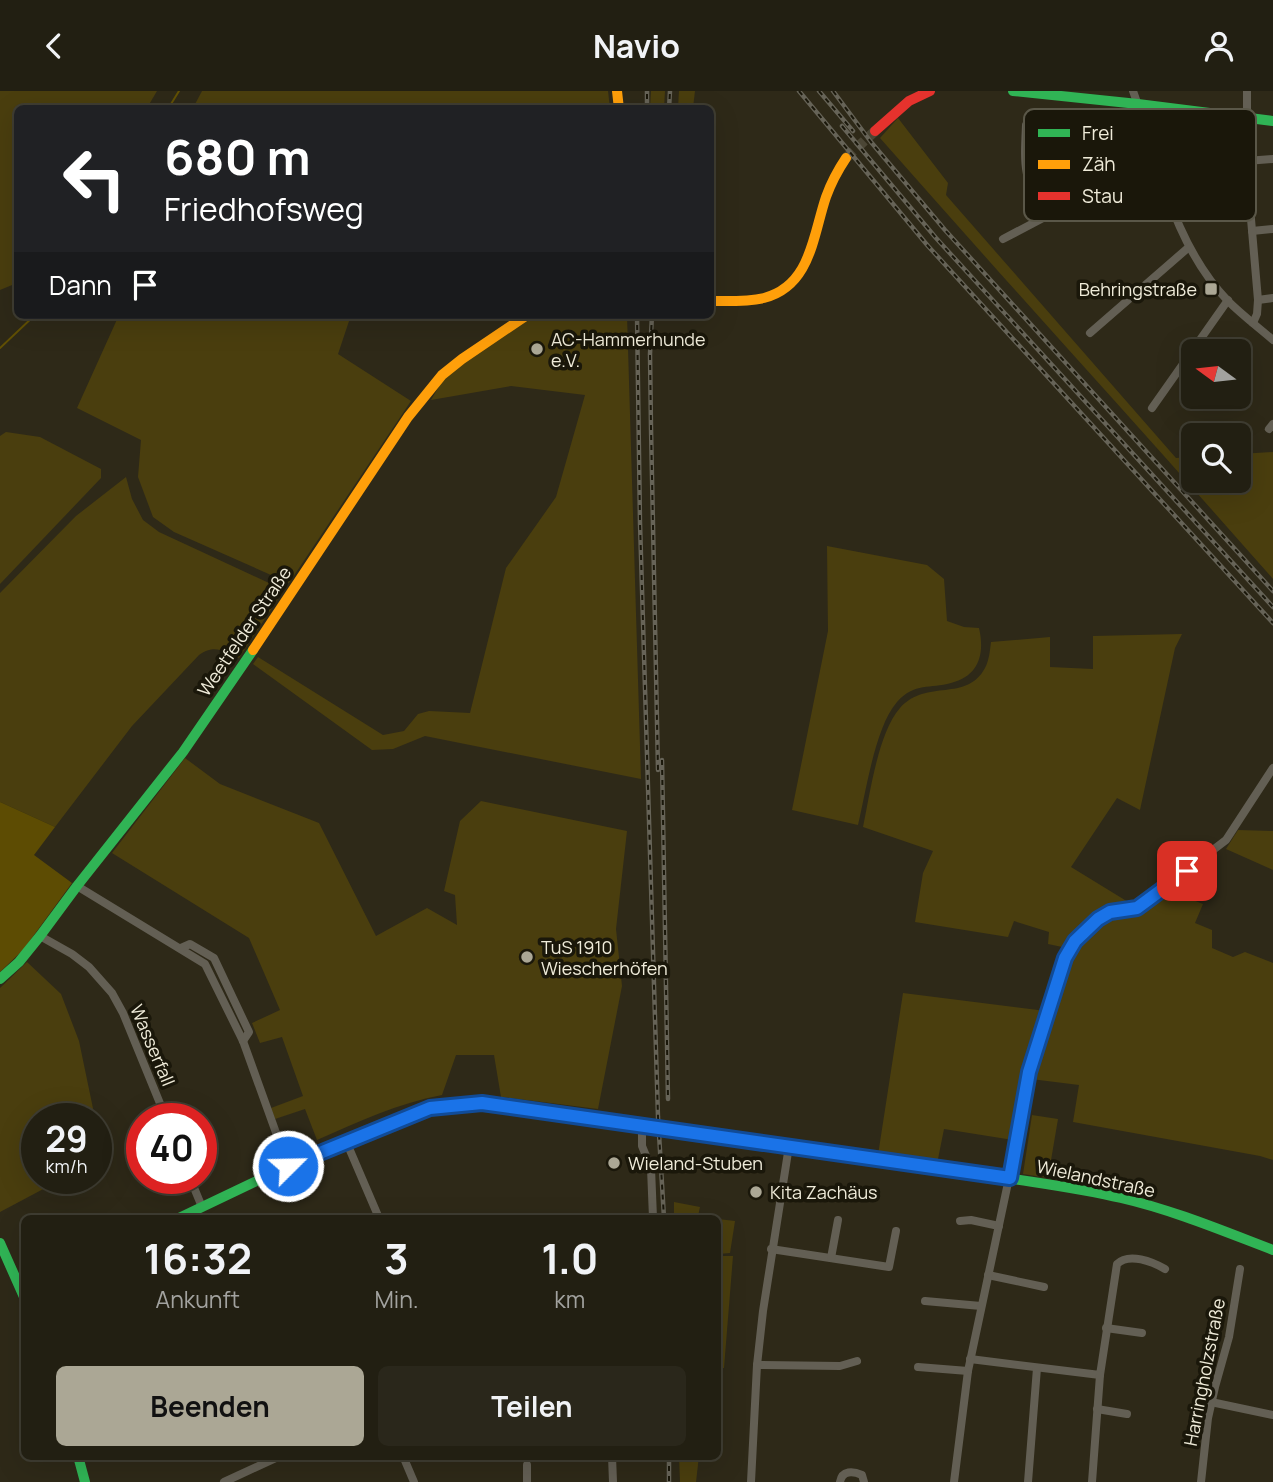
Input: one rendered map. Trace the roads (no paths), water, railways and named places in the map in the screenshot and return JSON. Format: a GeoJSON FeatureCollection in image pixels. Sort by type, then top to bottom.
{"type":"FeatureCollection","features":[{"type":"Feature","properties":{"kind":"street"},"geometry":{"type":"LineString","coordinates":[[875,131],[909,101],[930,91]]}},
{"type":"Feature","properties":{"kind":"street"},"geometry":{"type":"LineString","coordinates":[[1013,91],[1179,109]]}},
{"type":"Feature","properties":{"kind":"street"},"geometry":{"type":"LineString","coordinates":[[1133,91],[1140,109]]}},
{"type":"Feature","properties":{"kind":"street"},"geometry":{"type":"LineString","coordinates":[[1247,91],[1247,109]]}},
{"type":"Feature","properties":{"kind":"street"},"geometry":{"type":"LineString","coordinates":[[714,301],[767,298],[783,291],[799,277],[805,267],[827,191],[846,158]]}},
{"type":"Feature","properties":{"kind":"street"},"geometry":{"type":"LineString","coordinates":[[1003,239],[1037,221]]}},
{"type":"Feature","properties":{"kind":"street"},"geometry":{"type":"LineString","coordinates":[[1177,221],[1189,247],[1215,285],[1273,340]]}},
{"type":"Feature","properties":{"kind":"street"},"geometry":{"type":"LineString","coordinates":[[1251,221],[1258,300],[1253,323]]}},
{"type":"Feature","properties":{"kind":"street"},"geometry":{"type":"LineString","coordinates":[[1252,231],[1273,229]]}},
{"type":"Feature","properties":{"kind":"street"},"geometry":{"type":"LineString","coordinates":[[1090,334],[1189,247]]}},
{"type":"Feature","properties":{"kind":"street"},"geometry":{"type":"LineString","coordinates":[[1258,300],[1273,299]]}},
{"type":"Feature","properties":{"kind":"street"},"geometry":{"type":"LineString","coordinates":[[1152,408],[1228,300]]}},
{"type":"Feature","properties":{"kind":"street","name":"Weetfelder Straße"},"geometry":{"type":"LineString","coordinates":[[0,979],[19,962],[40,936],[183,752],[430,387],[462,359],[521,319]]}},
{"type":"Feature","properties":{"kind":"street"},"geometry":{"type":"LineString","coordinates":[[954,1482],[970,1359],[1010,1178],[1029,1072],[1065,958],[1075,941],[1098,919],[1110,912],[1137,908],[1226,840],[1273,768]]}},
{"type":"Feature","properties":{"kind":"street"},"geometry":{"type":"LineString","coordinates":[[77,886],[205,964],[243,1041],[288,1166]]}},
{"type":"Feature","properties":{"kind":"street","name":"Wasserfall"},"geometry":{"type":"LineString","coordinates":[[40,936],[89,967],[112,993],[123,1013],[160,1103]]}},
{"type":"Feature","properties":{"kind":"street"},"geometry":{"type":"LineString","coordinates":[[181,948],[190,944],[214,958],[249,1031],[243,1041]]}},
{"type":"Feature","properties":{"kind":"street"},"geometry":{"type":"LineString","coordinates":[[216,986],[225,982]]}},
{"type":"Feature","properties":{"kind":"street"},"geometry":{"type":"LineString","coordinates":[[223,1001],[232,997]]}},
{"type":"Feature","properties":{"kind":"street","name":"Wielandstraße"},"geometry":{"type":"LineString","coordinates":[[185,1215],[346,1141],[430,1108],[469,1103],[506,1106],[1010,1178],[1111,1196],[1202,1223],[1273,1250]]}},
{"type":"Feature","properties":{"kind":"street"},"geometry":{"type":"LineString","coordinates":[[642,1127],[642,1146],[651,1168],[653,1215]]}},
{"type":"Feature","properties":{"kind":"street"},"geometry":{"type":"LineString","coordinates":[[346,1141],[378,1215]]}},
{"type":"Feature","properties":{"kind":"street"},"geometry":{"type":"LineString","coordinates":[[751,1482],[757,1365],[771,1249],[789,1146]]}},
{"type":"Feature","properties":{"kind":"street"},"geometry":{"type":"LineString","coordinates":[[197,1194],[202,1206]]}},
{"type":"Feature","properties":{"kind":"street"},"geometry":{"type":"LineString","coordinates":[[831,1258],[838,1220]]}},
{"type":"Feature","properties":{"kind":"street"},"geometry":{"type":"LineString","coordinates":[[960,1221],[971,1220],[999,1226]]}},
{"type":"Feature","properties":{"kind":"street"},"geometry":{"type":"LineString","coordinates":[[771,1249],[889,1268],[896,1231]]}},
{"type":"Feature","properties":{"kind":"street"},"geometry":{"type":"LineString","coordinates":[[0,1243],[21,1287]]}},
{"type":"Feature","properties":{"kind":"street"},"geometry":{"type":"LineString","coordinates":[[1092,1482],[1100,1375],[1117,1264],[1130,1258],[1155,1263],[1165,1269]]}},
{"type":"Feature","properties":{"kind":"street","name":"Harringholzstraße"},"geometry":{"type":"LineString","coordinates":[[1201,1482],[1207,1429],[1229,1337],[1240,1269]]}},
{"type":"Feature","properties":{"kind":"street"},"geometry":{"type":"LineString","coordinates":[[988,1275],[1044,1287]]}},
{"type":"Feature","properties":{"kind":"street"},"geometry":{"type":"LineString","coordinates":[[925,1301],[981,1306]]}},
{"type":"Feature","properties":{"kind":"street"},"geometry":{"type":"LineString","coordinates":[[1107,1328],[1142,1333]]}},
{"type":"Feature","properties":{"kind":"street"},"geometry":{"type":"LineString","coordinates":[[970,1359],[1100,1375]]}},
{"type":"Feature","properties":{"kind":"street"},"geometry":{"type":"LineString","coordinates":[[757,1365],[840,1366],[857,1360]]}},
{"type":"Feature","properties":{"kind":"street"},"geometry":{"type":"LineString","coordinates":[[918,1367],[968,1371]]}},
{"type":"Feature","properties":{"kind":"street"},"geometry":{"type":"LineString","coordinates":[[1028,1482],[1037,1369]]}},
{"type":"Feature","properties":{"kind":"street"},"geometry":{"type":"LineString","coordinates":[[1212,1402],[1273,1415]]}},
{"type":"Feature","properties":{"kind":"street"},"geometry":{"type":"LineString","coordinates":[[1097,1409],[1127,1414]]}},
{"type":"Feature","properties":{"kind":"street"},"geometry":{"type":"LineString","coordinates":[[79,1460],[85,1482]]}},
{"type":"Feature","properties":{"kind":"street"},"geometry":{"type":"LineString","coordinates":[[223,1482],[271,1460]]}},
{"type":"Feature","properties":{"kind":"street"},"geometry":{"type":"LineString","coordinates":[[405,1460],[414,1482]]}},
{"type":"Feature","properties":{"kind":"street"},"geometry":{"type":"LineString","coordinates":[[612,1460],[612,1482]]}},
{"type":"Feature","properties":{"kind":"street"},"geometry":{"type":"LineString","coordinates":[[527,1465],[527,1482]]}},
{"type":"Feature","properties":{"kind":"street"},"geometry":{"type":"LineString","coordinates":[[841,1482],[844,1473],[852,1472],[862,1475],[864,1482]]}},
{"type":"Feature","properties":{"kind":"waterway"},"geometry":{"type":"LineString","coordinates":[[170,105],[179,91]]}},
{"type":"Feature","properties":{"kind":"waterway"},"geometry":{"type":"LineString","coordinates":[[0,348],[31,319]]}},
{"type":"Feature","properties":{"kind":"tunnel"},"geometry":{"type":"LineString","coordinates":[[846,158],[875,131]]}},
{"type":"Feature","properties":{"kind":"railway"},"geometry":{"type":"LineString","coordinates":[[647,91],[647,105]]}},
{"type":"Feature","properties":{"kind":"railway"},"geometry":{"type":"LineString","coordinates":[[669,105],[670,91]]}},
{"type":"Feature","properties":{"kind":"railway"},"geometry":{"type":"LineString","coordinates":[[799,91],[928,246],[1273,623]]}},
{"type":"Feature","properties":{"kind":"railway"},"geometry":{"type":"LineString","coordinates":[[819,91],[853,131]]}},
{"type":"Feature","properties":{"kind":"railway"},"geometry":{"type":"LineString","coordinates":[[833,91],[871,142],[945,230],[1273,591]]}},
{"type":"Feature","properties":{"kind":"railway"},"geometry":{"type":"LineString","coordinates":[[842,126],[936,238],[1273,607]]}},
{"type":"Feature","properties":{"kind":"railway"},"geometry":{"type":"LineString","coordinates":[[637,319],[640,523],[658,1117],[664,1215]]}},
{"type":"Feature","properties":{"kind":"railway"},"geometry":{"type":"LineString","coordinates":[[652,319],[650,354],[658,770]]}},
{"type":"Feature","properties":{"kind":"railway"},"geometry":{"type":"LineString","coordinates":[[662,760],[668,1099]]}},
{"type":"Feature","properties":{"kind":"railway"},"geometry":{"type":"LineString","coordinates":[[669,1460],[669,1482]]}},
{"type":"Feature","properties":{"kind":"place","name":"Behringstraße"},"geometry":{"type":"Point","coordinates":[1211,289]}},
{"type":"Feature","properties":{"kind":"place","name":"AC-Hammerhunde e.V."},"geometry":{"type":"Point","coordinates":[537,349]}},
{"type":"Feature","properties":{"kind":"place","name":"TuS 1910 Wiescherhöfen"},"geometry":{"type":"Point","coordinates":[527,957]}},
{"type":"Feature","properties":{"kind":"place","name":"Wieland-Stuben"},"geometry":{"type":"Point","coordinates":[614,1163]}},
{"type":"Feature","properties":{"kind":"place","name":"Kita Zachäus"},"geometry":{"type":"Point","coordinates":[756,1192]}}]}
